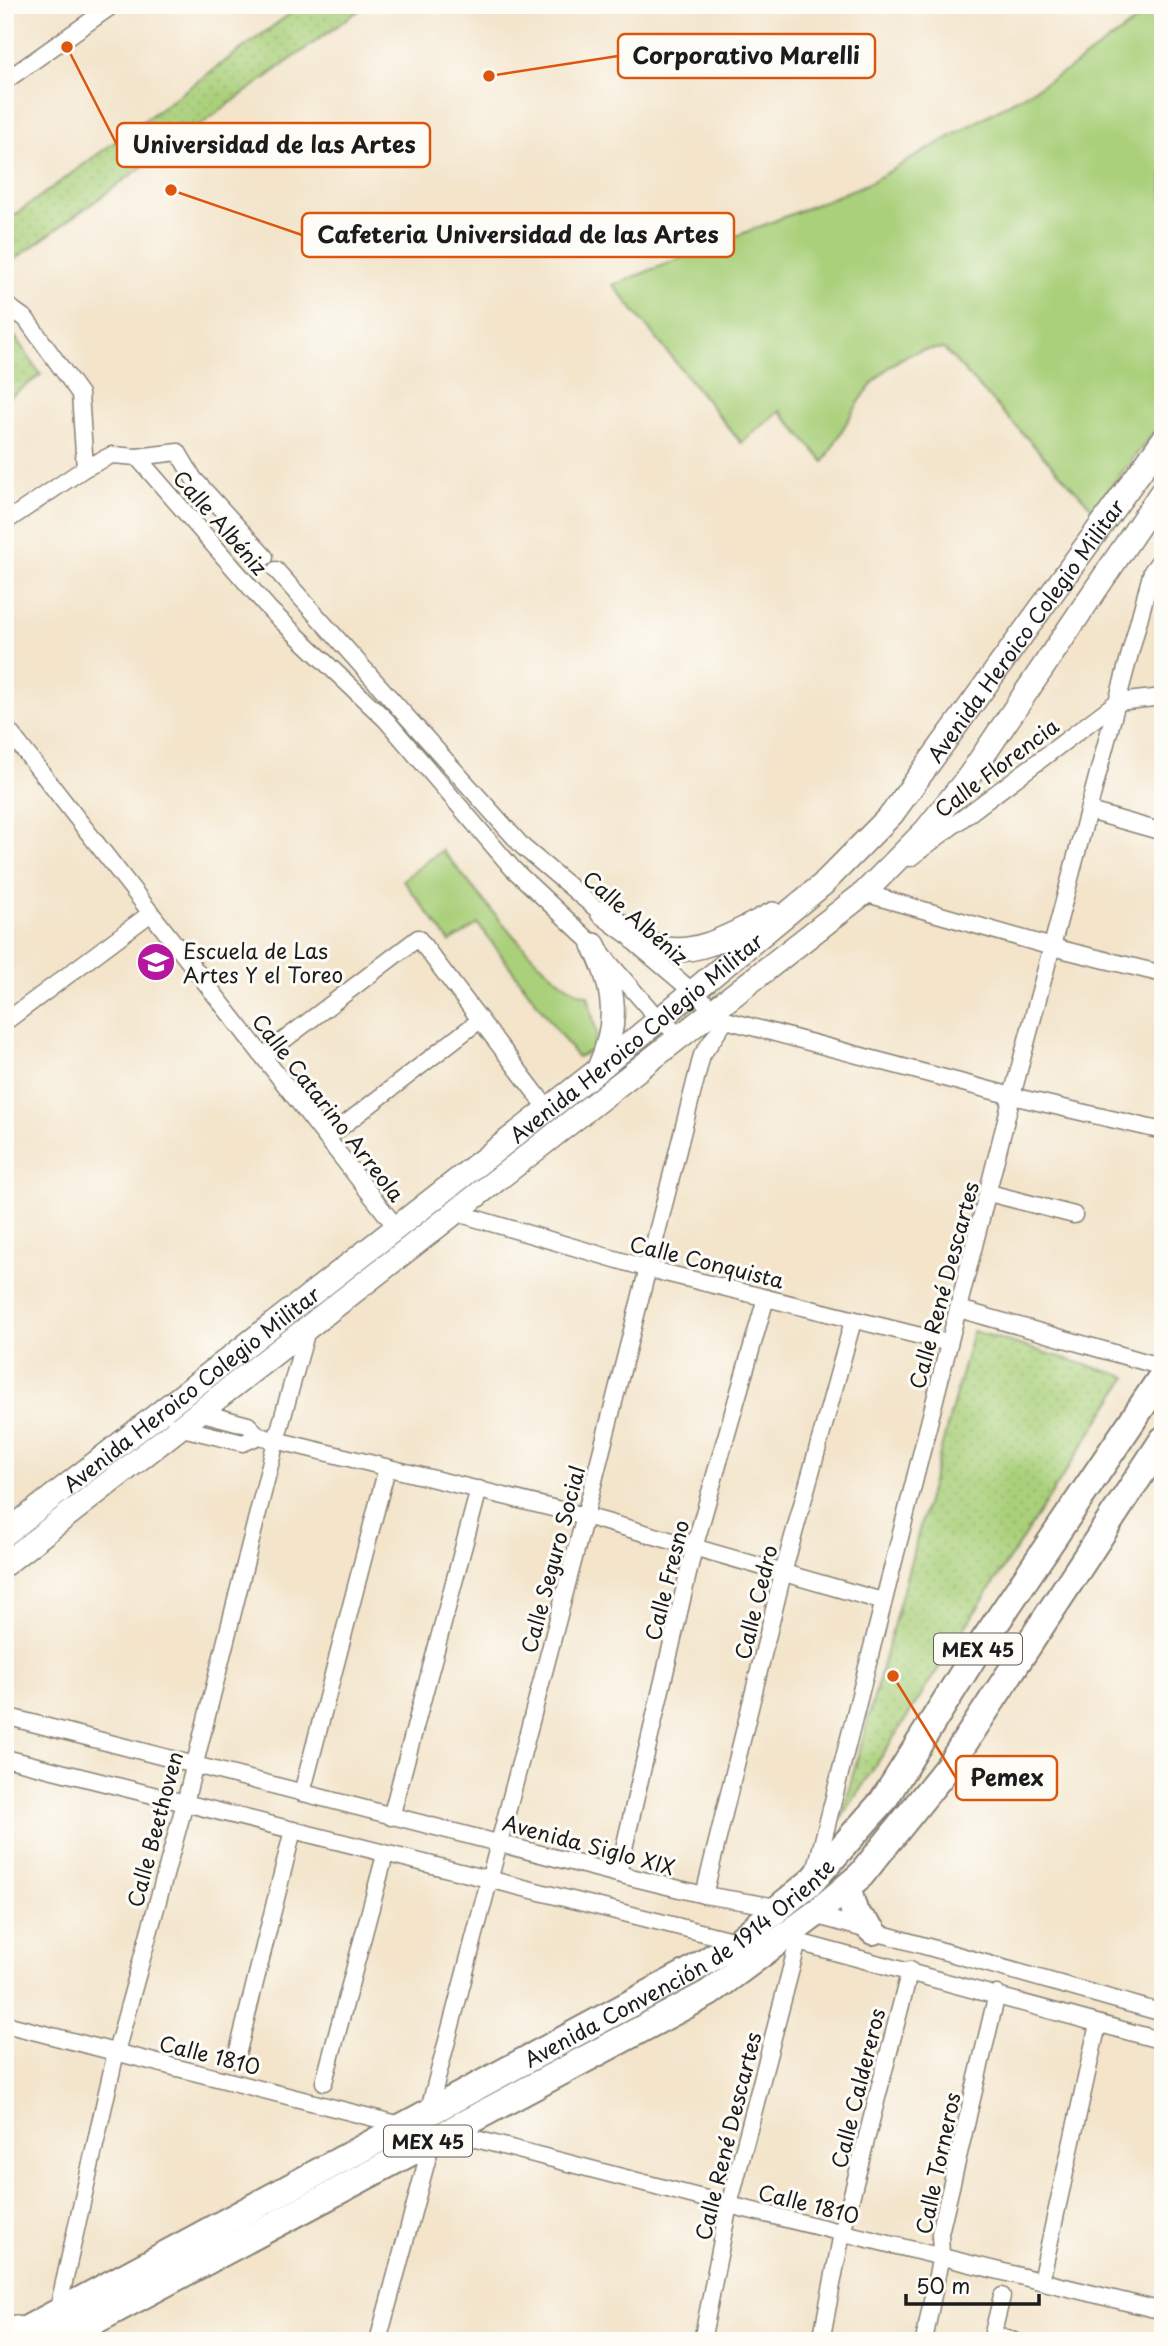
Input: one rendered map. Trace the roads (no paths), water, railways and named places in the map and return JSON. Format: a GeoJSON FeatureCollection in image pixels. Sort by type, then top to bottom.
{"type":"FeatureCollection","features":[{"type":"Feature","properties":{"kind":"main road","name":"Avenida Convención de 1914 Oriente"},"geometry":{"type":"LineString","coordinates":[[54,2341],[436,2128],[737,1942],[813,1880],[883,1801],[975,1654],[1163,1375]]}},
{"type":"Feature","properties":{"kind":"main road","name":"Avenida Convención de 1914 Oriente"},"geometry":{"type":"LineString","coordinates":[[5,2341],[17,2324],[57,2310],[405,2126],[436,2128],[709,1993],[788,1942],[847,1887],[951,1763],[1163,1440]]}},
{"type":"Feature","properties":{"kind":"main road"},"geometry":{"type":"LineString","coordinates":[[847,1887],[855,1914],[873,1931]]}},
{"type":"Feature","properties":{"kind":"street"},"geometry":{"type":"LineString","coordinates":[[5,82],[113,5]]}},
{"type":"Feature","properties":{"kind":"street"},"geometry":{"type":"LineString","coordinates":[[5,304],[26,319],[80,394],[85,467]]}},
{"type":"Feature","properties":{"kind":"street","name":"Avenida Heroico Colegio Militar"},"geometry":{"type":"LineString","coordinates":[[5,1534],[598,1070],[807,897],[892,814],[1163,440]]}},
{"type":"Feature","properties":{"kind":"street","name":"Calle Albéniz"},"geometry":{"type":"LineString","coordinates":[[138,457],[178,452],[186,469],[265,557]]}},
{"type":"Feature","properties":{"kind":"street"},"geometry":{"type":"LineString","coordinates":[[5,522],[85,467],[112,455],[138,457]]}},
{"type":"Feature","properties":{"kind":"street","name":"Calle Albéniz"},"geometry":{"type":"LineString","coordinates":[[138,457],[270,610],[386,720],[513,869],[594,945],[659,1020],[681,1036]]}},
{"type":"Feature","properties":{"kind":"street"},"geometry":{"type":"LineString","coordinates":[[183,508],[203,488]]}},
{"type":"Feature","properties":{"kind":"street","name":"Avenida Heroico Colegio Militar"},"geometry":{"type":"LineString","coordinates":[[5,1564],[681,1036],[718,1015],[864,894],[926,830],[970,775],[1163,490]]}},
{"type":"Feature","properties":{"kind":"street"},"geometry":{"type":"LineString","coordinates":[[1163,556],[1153,571],[1117,702],[1163,697]]}},
{"type":"Feature","properties":{"kind":"street","name":"Calle Albéniz"},"geometry":{"type":"LineString","coordinates":[[276,570],[523,847],[602,912],[718,1015],[1012,1096],[1163,1131]]}},
{"type":"Feature","properties":{"kind":"street"},"geometry":{"type":"LineString","coordinates":[[270,610],[293,589]]}},
{"type":"Feature","properties":{"kind":"street","name":"Calle Florencia"},"geometry":{"type":"LineString","coordinates":[[864,894],[1117,702]]}},
{"type":"Feature","properties":{"kind":"street","name":"Calle René Descartes"},"geometry":{"type":"LineString","coordinates":[[813,1880],[1012,1096],[1117,702]]}},
{"type":"Feature","properties":{"kind":"street","name":"Calle Catarino Arreola"},"geometry":{"type":"LineString","coordinates":[[5,726],[396,1227]]}},
{"type":"Feature","properties":{"kind":"street"},"geometry":{"type":"LineString","coordinates":[[1089,811],[1163,832]]}},
{"type":"Feature","properties":{"kind":"street"},"geometry":{"type":"LineString","coordinates":[[864,894],[1052,947],[1163,974]]}},
{"type":"Feature","properties":{"kind":"street"},"geometry":{"type":"LineString","coordinates":[[602,912],[642,940],[659,947],[679,950],[698,947],[734,933],[807,897]]}},
{"type":"Feature","properties":{"kind":"street"},"geometry":{"type":"LineString","coordinates":[[5,1022],[151,913]]}},
{"type":"Feature","properties":{"kind":"street"},"geometry":{"type":"LineString","coordinates":[[263,1056],[418,938],[547,1108]]}},
{"type":"Feature","properties":{"kind":"street"},"geometry":{"type":"LineString","coordinates":[[594,945],[613,991],[614,1018],[609,1045],[598,1070]]}},
{"type":"Feature","properties":{"kind":"street","name":"Calle Seguro Social"},"geometry":{"type":"LineString","coordinates":[[378,2341],[436,2128],[490,1878],[702,1055],[718,1015]]}},
{"type":"Feature","properties":{"kind":"street"},"geometry":{"type":"LineString","coordinates":[[327,1138],[480,1020]]}},
{"type":"Feature","properties":{"kind":"street"},"geometry":{"type":"LineString","coordinates":[[989,1193],[1074,1215]]}},
{"type":"Feature","properties":{"kind":"street","name":"Calle Conquista"},"geometry":{"type":"LineString","coordinates":[[457,1213],[649,1269],[949,1343]]}},
{"type":"Feature","properties":{"kind":"street","name":"Calle Fresno"},"geometry":{"type":"LineString","coordinates":[[618,1874],[694,1548],[766,1298]]}},
{"type":"Feature","properties":{"kind":"street"},"geometry":{"type":"LineString","coordinates":[[959,1309],[1163,1367]]}},
{"type":"Feature","properties":{"kind":"street","name":"Calle Cedro"},"geometry":{"type":"LineString","coordinates":[[704,1895],[783,1573],[853,1321]]}},
{"type":"Feature","properties":{"kind":"street","name":"Calle Beethoven"},"geometry":{"type":"LineString","coordinates":[[54,2341],[57,2310],[116,2052],[185,1803],[275,1441],[307,1330]]}},
{"type":"Feature","properties":{"kind":"street"},"geometry":{"type":"LineString","coordinates":[[172,1403],[247,1425],[259,1436],[275,1441],[585,1516],[882,1601]]}},
{"type":"Feature","properties":{"kind":"street"},"geometry":{"type":"LineString","coordinates":[[152,1419],[243,1443],[259,1436]]}},
{"type":"Feature","properties":{"kind":"street"},"geometry":{"type":"LineString","coordinates":[[302,1793],[387,1468]]}},
{"type":"Feature","properties":{"kind":"street"},"geometry":{"type":"LineString","coordinates":[[391,1817],[479,1489]]}},
{"type":"Feature","properties":{"kind":"street","name":"Avenida Siglo XIX"},"geometry":{"type":"LineString","coordinates":[[5,1716],[618,1874],[704,1895],[814,1915],[1163,2013]]}},
{"type":"Feature","properties":{"kind":"street"},"geometry":{"type":"LineString","coordinates":[[5,1758],[737,1942],[788,1942],[910,1970],[1163,2041]]}},
{"type":"Feature","properties":{"kind":"street"},"geometry":{"type":"LineString","coordinates":[[236,2059],[293,1830]]}},
{"type":"Feature","properties":{"kind":"street"},"geometry":{"type":"LineString","coordinates":[[324,2082],[385,1855]]}},
{"type":"Feature","properties":{"kind":"street","name":"Calle René Descartes"},"geometry":{"type":"LineString","coordinates":[[702,2341],[729,2205],[788,1942]]}},
{"type":"Feature","properties":{"kind":"street","name":"Calle Caldereros"},"geometry":{"type":"LineString","coordinates":[[821,2341],[842,2233],[910,1970]]}},
{"type":"Feature","properties":{"kind":"street","name":"Calle Torneros"},"geometry":{"type":"LineString","coordinates":[[924,2341],[941,2255],[940,2233],[997,1994]]}},
{"type":"Feature","properties":{"kind":"street","name":"Calle 1810"},"geometry":{"type":"LineString","coordinates":[[5,2024],[405,2126]]}},
{"type":"Feature","properties":{"kind":"street"},"geometry":{"type":"LineString","coordinates":[[1041,2281],[1098,2024]]}},
{"type":"Feature","properties":{"kind":"street","name":"Calle 1810"},"geometry":{"type":"LineString","coordinates":[[436,2128],[729,2205],[1163,2311]]}},
{"type":"Feature","properties":{"kind":"street"},"geometry":{"type":"LineString","coordinates":[[1002,2296],[992,2338],[1014,2341]]}},
{"type":"Feature","properties":{"kind":"street"},"geometry":{"type":"LineString","coordinates":[[17,2324],[54,2341]]}},
{"type":"Feature","properties":{"kind":"place","name":"Universidad de las Artes"},"geometry":{"type":"Point","coordinates":[67,47]}},
{"type":"Feature","properties":{"kind":"place","name":"Corporativo Marelli"},"geometry":{"type":"Point","coordinates":[489,76]}},
{"type":"Feature","properties":{"kind":"place","name":"Cafeteria Universidad de las Artes"},"geometry":{"type":"Point","coordinates":[171,190]}},
{"type":"Feature","properties":{"kind":"place","name":"Escuela de Las Artes Y el Toreo"},"geometry":{"type":"Point","coordinates":[156,962]}},
{"type":"Feature","properties":{"kind":"place","name":"Pemex"},"geometry":{"type":"Point","coordinates":[893,1676]}}]}
